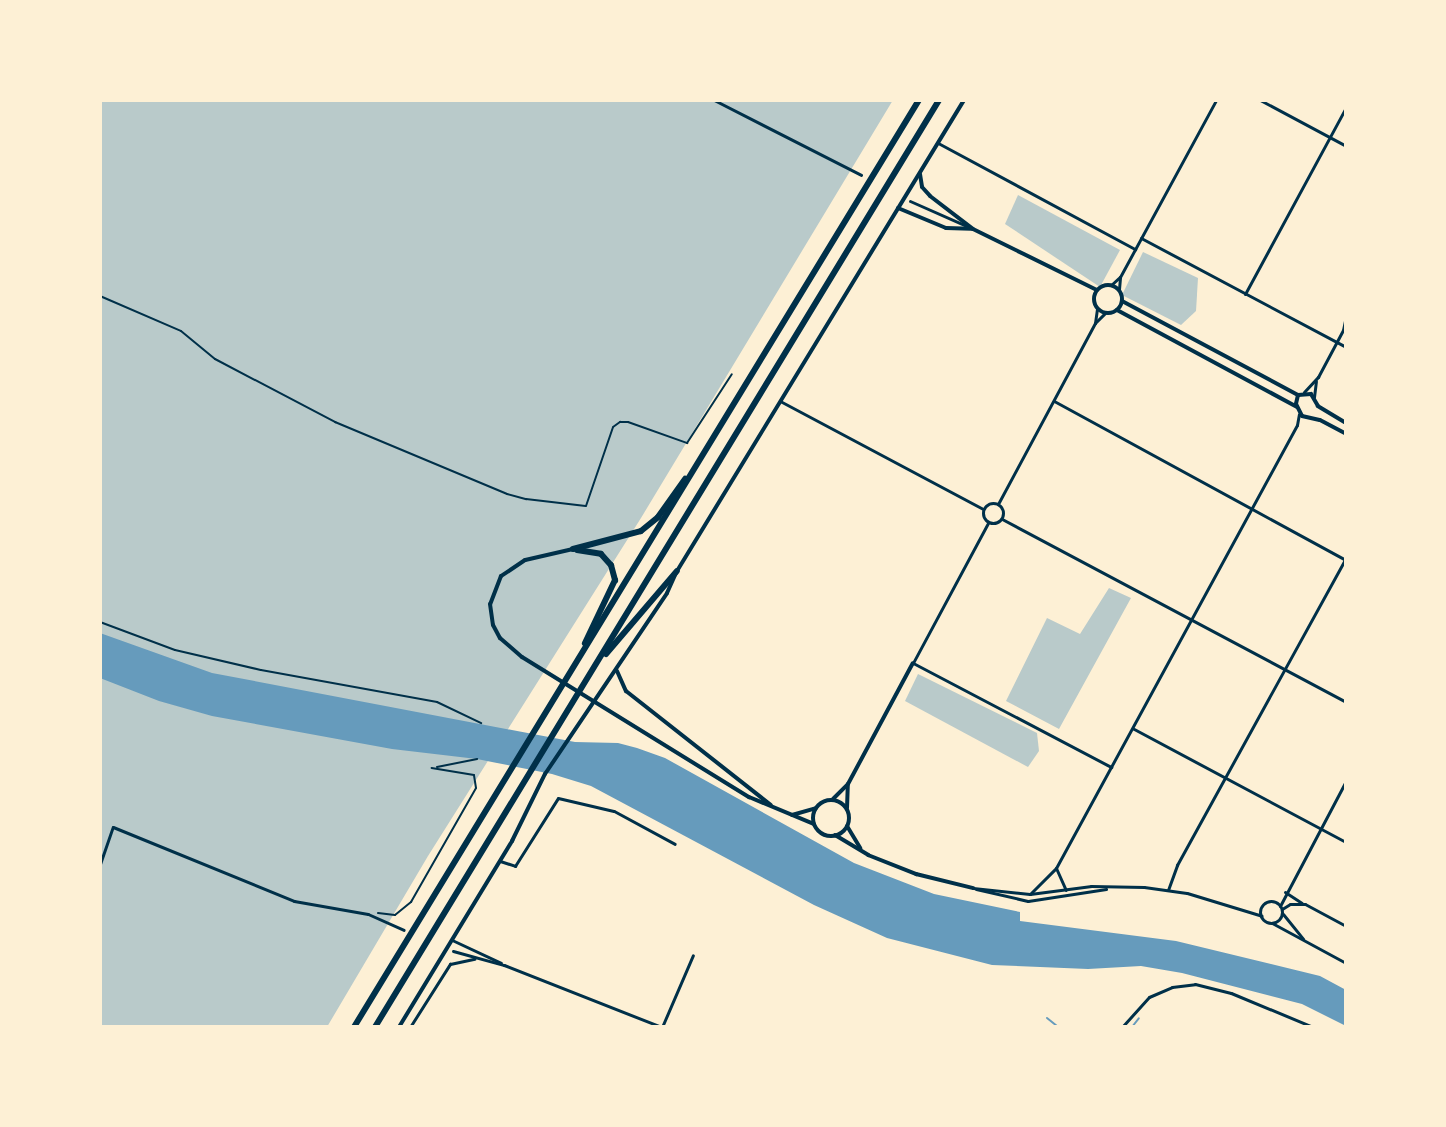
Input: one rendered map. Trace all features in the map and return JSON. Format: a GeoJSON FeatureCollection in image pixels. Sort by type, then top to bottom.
{"type":"FeatureCollection","features":[{"type":"Feature","properties":{"kind":"highway"},"geometry":{"type":"LineString","coordinates":[[354,1027],[919,100]]}},
{"type":"Feature","properties":{"kind":"highway"},"geometry":{"type":"LineString","coordinates":[[375,1027],[939,100]]}},
{"type":"Feature","properties":{"kind":"highway"},"geometry":{"type":"LineString","coordinates":[[573,549],[641,531],[658,517],[674,489],[690,474]]}},
{"type":"Feature","properties":{"kind":"highway"},"geometry":{"type":"LineString","coordinates":[[573,549],[601,554],[611,565],[615,580],[579,657]]}},
{"type":"Feature","properties":{"kind":"highway"},"geometry":{"type":"LineString","coordinates":[[603,656],[618,643],[677,571]]}},
{"type":"Feature","properties":{"kind":"street"},"geometry":{"type":"LineString","coordinates":[[714,100],[861,175]]}},
{"type":"Feature","properties":{"kind":"street"},"geometry":{"type":"LineString","coordinates":[[399,1027],[500,861],[545,774],[667,593],[677,571],[964,100]]}},
{"type":"Feature","properties":{"kind":"street"},"geometry":{"type":"LineString","coordinates":[[910,201],[973,229],[1085,287],[1097,290],[1111,285],[1120,277],[1216,100]]}},
{"type":"Feature","properties":{"kind":"street"},"geometry":{"type":"LineString","coordinates":[[1260,100],[1346,146]]}},
{"type":"Feature","properties":{"kind":"street"},"geometry":{"type":"LineString","coordinates":[[1245,294],[1346,107]]}},
{"type":"Feature","properties":{"kind":"street"},"geometry":{"type":"LineString","coordinates":[[938,143],[1135,249]]}},
{"type":"Feature","properties":{"kind":"street"},"geometry":{"type":"LineString","coordinates":[[920,172],[922,187],[930,196],[973,229]]}},
{"type":"Feature","properties":{"kind":"street"},"geometry":{"type":"LineString","coordinates":[[898,208],[946,228],[973,229]]}},
{"type":"Feature","properties":{"kind":"street"},"geometry":{"type":"LineString","coordinates":[[1141,238],[1346,347]]}},
{"type":"Feature","properties":{"kind":"street"},"geometry":{"type":"LineString","coordinates":[[1117,310],[1122,301],[1120,277]]}},
{"type":"Feature","properties":{"kind":"street"},"geometry":{"type":"LineString","coordinates":[[1111,285],[1119,289]]}},
{"type":"Feature","properties":{"kind":"street"},"geometry":{"type":"LineString","coordinates":[[1085,287],[1094,297],[1097,308],[1095,323]]}},
{"type":"Feature","properties":{"kind":"street"},"geometry":{"type":"LineString","coordinates":[[1094,297],[1097,290]]}},
{"type":"Feature","properties":{"kind":"street"},"geometry":{"type":"LineString","coordinates":[[1122,301],[1301,394],[1314,397]]}},
{"type":"Feature","properties":{"kind":"street"},"geometry":{"type":"LineString","coordinates":[[1097,308],[1105,313]]}},
{"type":"Feature","properties":{"kind":"street"},"geometry":{"type":"LineString","coordinates":[[998,504],[1095,323],[1105,313],[1117,310],[1308,417],[1346,434]]}},
{"type":"Feature","properties":{"kind":"street"},"geometry":{"type":"LineString","coordinates":[[1346,316],[1344,329],[1318,377],[1314,397],[1318,406],[1346,423]]}},
{"type":"Feature","properties":{"kind":"street"},"geometry":{"type":"LineString","coordinates":[[1030,894],[1056,868],[1297,425],[1301,394],[1318,377]]}},
{"type":"Feature","properties":{"kind":"street"},"geometry":{"type":"LineString","coordinates":[[780,401],[983,509],[988,523],[848,784],[832,800],[792,815]]}},
{"type":"Feature","properties":{"kind":"street"},"geometry":{"type":"LineString","coordinates":[[1054,401],[1346,560],[1177,865],[1168,890]]}},
{"type":"Feature","properties":{"kind":"street"},"geometry":{"type":"LineString","coordinates":[[1297,425],[1318,406]]}},
{"type":"Feature","properties":{"kind":"street"},"geometry":{"type":"LineString","coordinates":[[983,509],[988,504],[998,504]]}},
{"type":"Feature","properties":{"kind":"street"},"geometry":{"type":"LineString","coordinates":[[988,523],[997,523],[1002,519],[1003,512],[998,504]]}},
{"type":"Feature","properties":{"kind":"street"},"geometry":{"type":"LineString","coordinates":[[1002,519],[1346,702]]}},
{"type":"Feature","properties":{"kind":"street"},"geometry":{"type":"LineString","coordinates":[[573,549],[525,560],[509,569],[496,583],[490,604],[493,625],[500,638],[522,657],[749,797],[814,824],[825,835],[835,835],[868,855],[916,874],[973,888],[1030,894],[1091,886],[1168,890],[1249,910],[1346,963]]}},
{"type":"Feature","properties":{"kind":"street"},"geometry":{"type":"LineString","coordinates":[[913,663],[1111,767]]}},
{"type":"Feature","properties":{"kind":"street"},"geometry":{"type":"LineString","coordinates":[[617,669],[626,691],[779,811]]}},
{"type":"Feature","properties":{"kind":"street"},"geometry":{"type":"LineString","coordinates":[[1133,728],[1346,842]]}},
{"type":"Feature","properties":{"kind":"street"},"geometry":{"type":"LineString","coordinates":[[1272,923],[1281,909],[1284,894],[1346,781]]}},
{"type":"Feature","properties":{"kind":"street"},"geometry":{"type":"LineString","coordinates":[[848,784],[847,826],[855,843],[868,855]]}},
{"type":"Feature","properties":{"kind":"street"},"geometry":{"type":"LineString","coordinates":[[500,861],[515,866],[558,798],[614,811],[675,844]]}},
{"type":"Feature","properties":{"kind":"street"},"geometry":{"type":"LineString","coordinates":[[832,800],[847,808]]}},
{"type":"Feature","properties":{"kind":"street"},"geometry":{"type":"LineString","coordinates":[[814,824],[816,808]]}},
{"type":"Feature","properties":{"kind":"street"},"geometry":{"type":"LineString","coordinates":[[835,835],[847,826]]}},
{"type":"Feature","properties":{"kind":"street"},"geometry":{"type":"LineString","coordinates":[[100,864],[113,827],[294,901],[368,914],[404,930]]}},
{"type":"Feature","properties":{"kind":"street"},"geometry":{"type":"LineString","coordinates":[[1056,868],[1066,891]]}},
{"type":"Feature","properties":{"kind":"street"},"geometry":{"type":"LineString","coordinates":[[973,888],[988,895],[1028,901],[1110,888]]}},
{"type":"Feature","properties":{"kind":"street"},"geometry":{"type":"LineString","coordinates":[[1249,910],[1262,908],[1284,894]]}},
{"type":"Feature","properties":{"kind":"street"},"geometry":{"type":"LineString","coordinates":[[1284,894],[1346,926]]}},
{"type":"Feature","properties":{"kind":"street"},"geometry":{"type":"LineString","coordinates":[[1272,902],[1306,942]]}},
{"type":"Feature","properties":{"kind":"street"},"geometry":{"type":"LineString","coordinates":[[1281,909],[1290,904],[1305,904]]}},
{"type":"Feature","properties":{"kind":"street"},"geometry":{"type":"LineString","coordinates":[[1262,908],[1262,916]]}},
{"type":"Feature","properties":{"kind":"street"},"geometry":{"type":"LineString","coordinates":[[452,940],[492,956],[504,965]]}},
{"type":"Feature","properties":{"kind":"street"},"geometry":{"type":"LineString","coordinates":[[453,951],[504,965],[662,1027],[693,955]]}},
{"type":"Feature","properties":{"kind":"street"},"geometry":{"type":"LineString","coordinates":[[410,1027],[450,964],[480,958]]}},
{"type":"Feature","properties":{"kind":"street"},"geometry":{"type":"LineString","coordinates":[[1122,1027],[1149,997],[1172,987],[1195,984],[1231,993],[1313,1027]]}},
{"type":"Feature","properties":{"kind":"street"},"geometry":{"type":"LineString","coordinates":[[424,986],[424,1004]]}},
{"type":"Feature","properties":{"kind":"path"},"geometry":{"type":"LineString","coordinates":[[100,296],[181,331],[218,361],[335,422],[526,499],[586,506],[613,427],[620,422],[628,422],[687,443],[732,374]]}},
{"type":"Feature","properties":{"kind":"path"},"geometry":{"type":"LineString","coordinates":[[100,622],[188,653],[261,670],[437,702],[481,723]]}},
{"type":"Feature","properties":{"kind":"path"},"geometry":{"type":"LineString","coordinates":[[368,914],[395,915],[411,902],[476,788],[474,775],[432,768],[477,759]]}},
{"type":"Feature","properties":{"kind":"shaded area"},"geometry":{"type":"Polygon","coordinates":[[[100,100],[893,100],[641,518],[428,856],[327,1027],[100,1027],[100,100]]]}},
{"type":"Feature","properties":{"kind":"shaded area"},"geometry":{"type":"Polygon","coordinates":[[[1018,195],[1120,250],[1100,287],[1005,224],[1018,195]]]}},
{"type":"Feature","properties":{"kind":"shaded area"},"geometry":{"type":"Polygon","coordinates":[[[1143,252],[1198,278],[1196,311],[1181,325],[1122,295],[1143,252]]]}},
{"type":"Feature","properties":{"kind":"shaded area"},"geometry":{"type":"Polygon","coordinates":[[[1109,588],[1131,598],[1059,729],[1006,701],[1047,618],[1080,634],[1109,588]]]}},
{"type":"Feature","properties":{"kind":"shaded area"},"geometry":{"type":"Polygon","coordinates":[[[918,674],[1037,733],[1039,751],[1028,767],[905,701],[918,674]]]}},
{"type":"Feature","properties":{"kind":"water"},"geometry":{"type":"Polygon","coordinates":[[[100,633],[212,673],[575,742],[618,743],[637,748],[665,758],[854,863],[934,894],[1020,912],[1020,921],[1176,941],[1320,976],[1346,990],[1346,1026],[1302,1004],[1182,973],[1141,966],[1088,969],[992,965],[887,938],[814,905],[591,786],[552,774],[477,759],[392,749],[212,716],[159,701],[100,678],[100,633]]]}},
{"type":"Feature","properties":{"kind":"waterway"},"geometry":{"type":"LineString","coordinates":[[1047,1018],[1058,1027]]}},
{"type":"Feature","properties":{"kind":"waterway"},"geometry":{"type":"LineString","coordinates":[[1132,1027],[1139,1018]]}}]}
